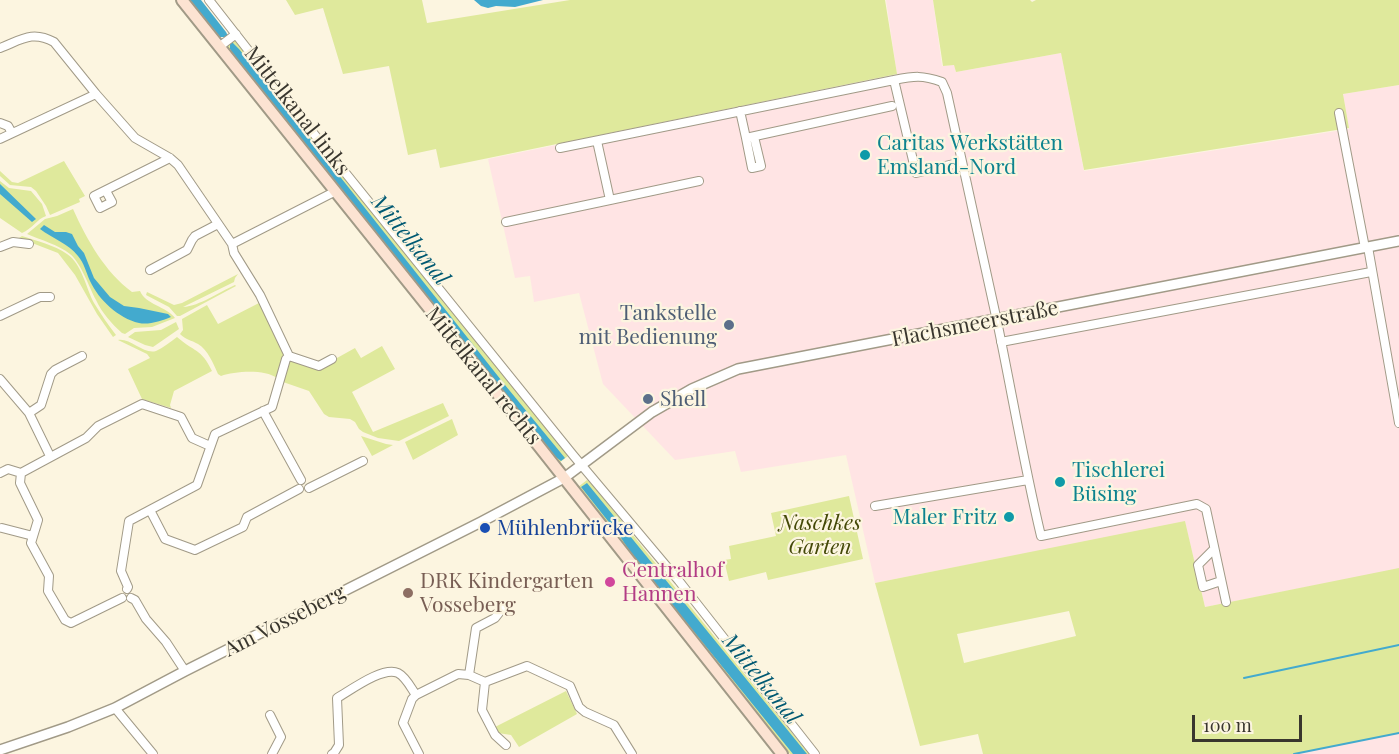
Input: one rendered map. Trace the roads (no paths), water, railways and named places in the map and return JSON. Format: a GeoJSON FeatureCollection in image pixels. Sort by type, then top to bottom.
{"type":"FeatureCollection","features":[{"type":"Feature","properties":{"kind":"main road","name":"Mittelkanal rechts"},"geometry":{"type":"LineString","coordinates":[[182,0],[334,192],[573,471],[782,754]]}},
{"type":"Feature","properties":{"kind":"street","name":"Mittelkanal links"},"geometry":{"type":"LineString","coordinates":[[209,0],[573,471],[679,581],[815,754]]}},
{"type":"Feature","properties":{"kind":"street"},"geometry":{"type":"LineString","coordinates":[[219,47],[237,34]]}},
{"type":"Feature","properties":{"kind":"street"},"geometry":{"type":"LineString","coordinates":[[0,48],[32,35],[45,37],[54,42],[135,138],[178,165],[232,244],[234,253],[260,296],[289,356],[319,366],[332,359]]}},
{"type":"Feature","properties":{"kind":"street"},"geometry":{"type":"LineString","coordinates":[[560,148],[914,76],[942,82],[947,93],[997,320],[1041,536],[1197,504],[1206,509],[1226,602]]}},
{"type":"Feature","properties":{"kind":"street"},"geometry":{"type":"LineString","coordinates":[[894,80],[916,172],[962,162]]}},
{"type":"Feature","properties":{"kind":"street"},"geometry":{"type":"LineString","coordinates":[[0,139],[96,94]]}},
{"type":"Feature","properties":{"kind":"street"},"geometry":{"type":"LineString","coordinates":[[740,111],[750,138],[892,106]]}},
{"type":"Feature","properties":{"kind":"street"},"geometry":{"type":"LineString","coordinates":[[1339,113],[1399,423]]}},
{"type":"Feature","properties":{"kind":"street"},"geometry":{"type":"LineString","coordinates":[[0,123],[8,126],[12,133]]}},
{"type":"Feature","properties":{"kind":"street"},"geometry":{"type":"LineString","coordinates":[[597,141],[610,200]]}},
{"type":"Feature","properties":{"kind":"street"},"geometry":{"type":"LineString","coordinates":[[106,191],[170,158]]}},
{"type":"Feature","properties":{"kind":"street"},"geometry":{"type":"LineString","coordinates":[[506,222],[699,181]]}},
{"type":"Feature","properties":{"kind":"street"},"geometry":{"type":"LineString","coordinates":[[232,244],[334,192]]}},
{"type":"Feature","properties":{"kind":"street"},"geometry":{"type":"LineString","coordinates":[[150,270],[187,249],[195,236],[218,224]]}},
{"type":"Feature","properties":{"kind":"street","name":"Flachsmeerstraße"},"geometry":{"type":"LineString","coordinates":[[573,471],[657,409],[692,389],[738,369],[1399,241]]}},
{"type":"Feature","properties":{"kind":"street"},"geometry":{"type":"LineString","coordinates":[[0,247],[13,242],[29,244]]}},
{"type":"Feature","properties":{"kind":"street","name":"Flachsmeerstraße"},"geometry":{"type":"LineString","coordinates":[[1001,342],[1371,272]]}},
{"type":"Feature","properties":{"kind":"street"},"geometry":{"type":"LineString","coordinates":[[0,316],[40,297],[50,297]]}},
{"type":"Feature","properties":{"kind":"street"},"geometry":{"type":"LineString","coordinates":[[29,413],[41,405],[51,374],[82,356]]}},
{"type":"Feature","properties":{"kind":"street"},"geometry":{"type":"LineString","coordinates":[[131,598],[132,593],[127,589],[128,586],[121,571],[129,521],[197,485],[215,434],[272,407],[286,359],[289,356]]}},
{"type":"Feature","properties":{"kind":"street"},"geometry":{"type":"LineString","coordinates":[[0,379],[29,413],[50,456]]}},
{"type":"Feature","properties":{"kind":"street"},"geometry":{"type":"LineString","coordinates":[[0,473],[9,469],[21,473],[86,438],[98,426],[142,404],[181,417],[192,438],[210,446]]}},
{"type":"Feature","properties":{"kind":"street"},"geometry":{"type":"LineString","coordinates":[[263,411],[301,480],[309,483],[309,488]]}},
{"type":"Feature","properties":{"kind":"street"},"geometry":{"type":"LineString","coordinates":[[150,510],[165,539],[195,550],[243,527],[247,517],[299,489],[305,491],[363,461]]}},
{"type":"Feature","properties":{"kind":"street","name":"Am Vosseberg"},"geometry":{"type":"LineString","coordinates":[[0,750],[115,708],[481,522],[573,471]]}},
{"type":"Feature","properties":{"kind":"street"},"geometry":{"type":"LineString","coordinates":[[21,473],[20,483],[38,520],[31,543],[49,576],[48,591],[65,620],[70,623],[122,598],[126,600],[131,598]]}},
{"type":"Feature","properties":{"kind":"street"},"geometry":{"type":"LineString","coordinates":[[299,489],[298,485],[301,480]]}},
{"type":"Feature","properties":{"kind":"street"},"geometry":{"type":"LineString","coordinates":[[875,506],[1028,480]]}},
{"type":"Feature","properties":{"kind":"street"},"geometry":{"type":"LineString","coordinates":[[2,528],[33,536]]}},
{"type":"Feature","properties":{"kind":"street"},"geometry":{"type":"LineString","coordinates":[[1214,549],[1198,566],[1203,587],[1221,581]]}},
{"type":"Feature","properties":{"kind":"street"},"geometry":{"type":"LineString","coordinates":[[122,598],[122,592],[127,589]]}},
{"type":"Feature","properties":{"kind":"street"},"geometry":{"type":"LineString","coordinates":[[131,598],[135,600],[146,619],[166,642],[184,671]]}},
{"type":"Feature","properties":{"kind":"street"},"geometry":{"type":"LineString","coordinates":[[469,675],[476,628],[495,618],[502,609]]}},
{"type":"Feature","properties":{"kind":"street"},"geometry":{"type":"LineString","coordinates":[[419,754],[403,723],[412,699],[416,695],[458,674],[469,675],[485,682],[527,666],[570,686],[579,707],[614,725],[632,754]]}},
{"type":"Feature","properties":{"kind":"street"},"geometry":{"type":"LineString","coordinates":[[332,754],[339,745],[337,698],[382,672],[393,671],[400,674],[416,695]]}},
{"type":"Feature","properties":{"kind":"street"},"geometry":{"type":"LineString","coordinates":[[485,682],[482,710],[495,735],[506,746]]}},
{"type":"Feature","properties":{"kind":"street"},"geometry":{"type":"LineString","coordinates":[[115,708],[153,754]]}},
{"type":"Feature","properties":{"kind":"street"},"geometry":{"type":"LineString","coordinates":[[270,715],[281,738],[272,754]]}},
{"type":"Feature","properties":{"kind":"water"},"geometry":{"type":"Polygon","coordinates":[[[190,0],[201,0],[228,36],[220,37],[190,0]]]}},
{"type":"Feature","properties":{"kind":"water"},"geometry":{"type":"Polygon","coordinates":[[[474,0],[543,0],[515,7],[488,8],[474,0]]]}},
{"type":"Feature","properties":{"kind":"water"},"geometry":{"type":"Polygon","coordinates":[[[232,42],[565,458],[561,461],[552,454],[522,419],[233,54],[230,49],[232,42]]]}},
{"type":"Feature","properties":{"kind":"water"},"geometry":{"type":"Polygon","coordinates":[[[0,184],[36,219],[32,222],[0,194],[0,184]]]}},
{"type":"Feature","properties":{"kind":"water"},"geometry":{"type":"Polygon","coordinates":[[[44,225],[55,232],[72,234],[84,253],[94,278],[110,297],[124,306],[168,314],[171,317],[155,322],[139,323],[117,313],[94,288],[78,256],[65,244],[40,229],[44,225]]]}},
{"type":"Feature","properties":{"kind":"water"},"geometry":{"type":"Polygon","coordinates":[[[587,483],[807,754],[793,754],[635,559],[581,487],[587,483]]]}},
{"type":"Feature","properties":{"kind":"waterway"},"geometry":{"type":"LineString","coordinates":[[1244,678],[1399,645]]}},
{"type":"Feature","properties":{"kind":"waterway"},"geometry":{"type":"LineString","coordinates":[[1294,754],[1399,733]]}},
{"type":"Feature","properties":{"kind":"place","name":"Caritas Werkstätten Emsland-Nord"},"geometry":{"type":"Point","coordinates":[865,155]}},
{"type":"Feature","properties":{"kind":"place","name":"Tankstelle mit Bedienung"},"geometry":{"type":"Point","coordinates":[729,325]}},
{"type":"Feature","properties":{"kind":"place","name":"Shell"},"geometry":{"type":"Point","coordinates":[648,399]}},
{"type":"Feature","properties":{"kind":"place","name":"Tischlerei Büsing"},"geometry":{"type":"Point","coordinates":[1060,482]}},
{"type":"Feature","properties":{"kind":"place","name":"Maler Fritz"},"geometry":{"type":"Point","coordinates":[1009,517]}},
{"type":"Feature","properties":{"kind":"place","name":"Mühlenbrücke"},"geometry":{"type":"Point","coordinates":[485,528]}},
{"type":"Feature","properties":{"kind":"place","name":"Centralhof Hannen"},"geometry":{"type":"Point","coordinates":[610,582]}},
{"type":"Feature","properties":{"kind":"place","name":"DRK Kindergarten Vosseberg"},"geometry":{"type":"Point","coordinates":[408,593]}},
{"type":"Feature","properties":{"kind":"water label","name":"Mittelkanal"},"geometry":{"type":"Point","coordinates":[410,240]}},
{"type":"Feature","properties":{"kind":"water label","name":"Mittelkanal"},"geometry":{"type":"Point","coordinates":[761,679]}},
{"type":"Feature","properties":{"kind":"park label","name":"Naschkes Garten"},"geometry":{"type":"Point","coordinates":[820,535]}}]}
